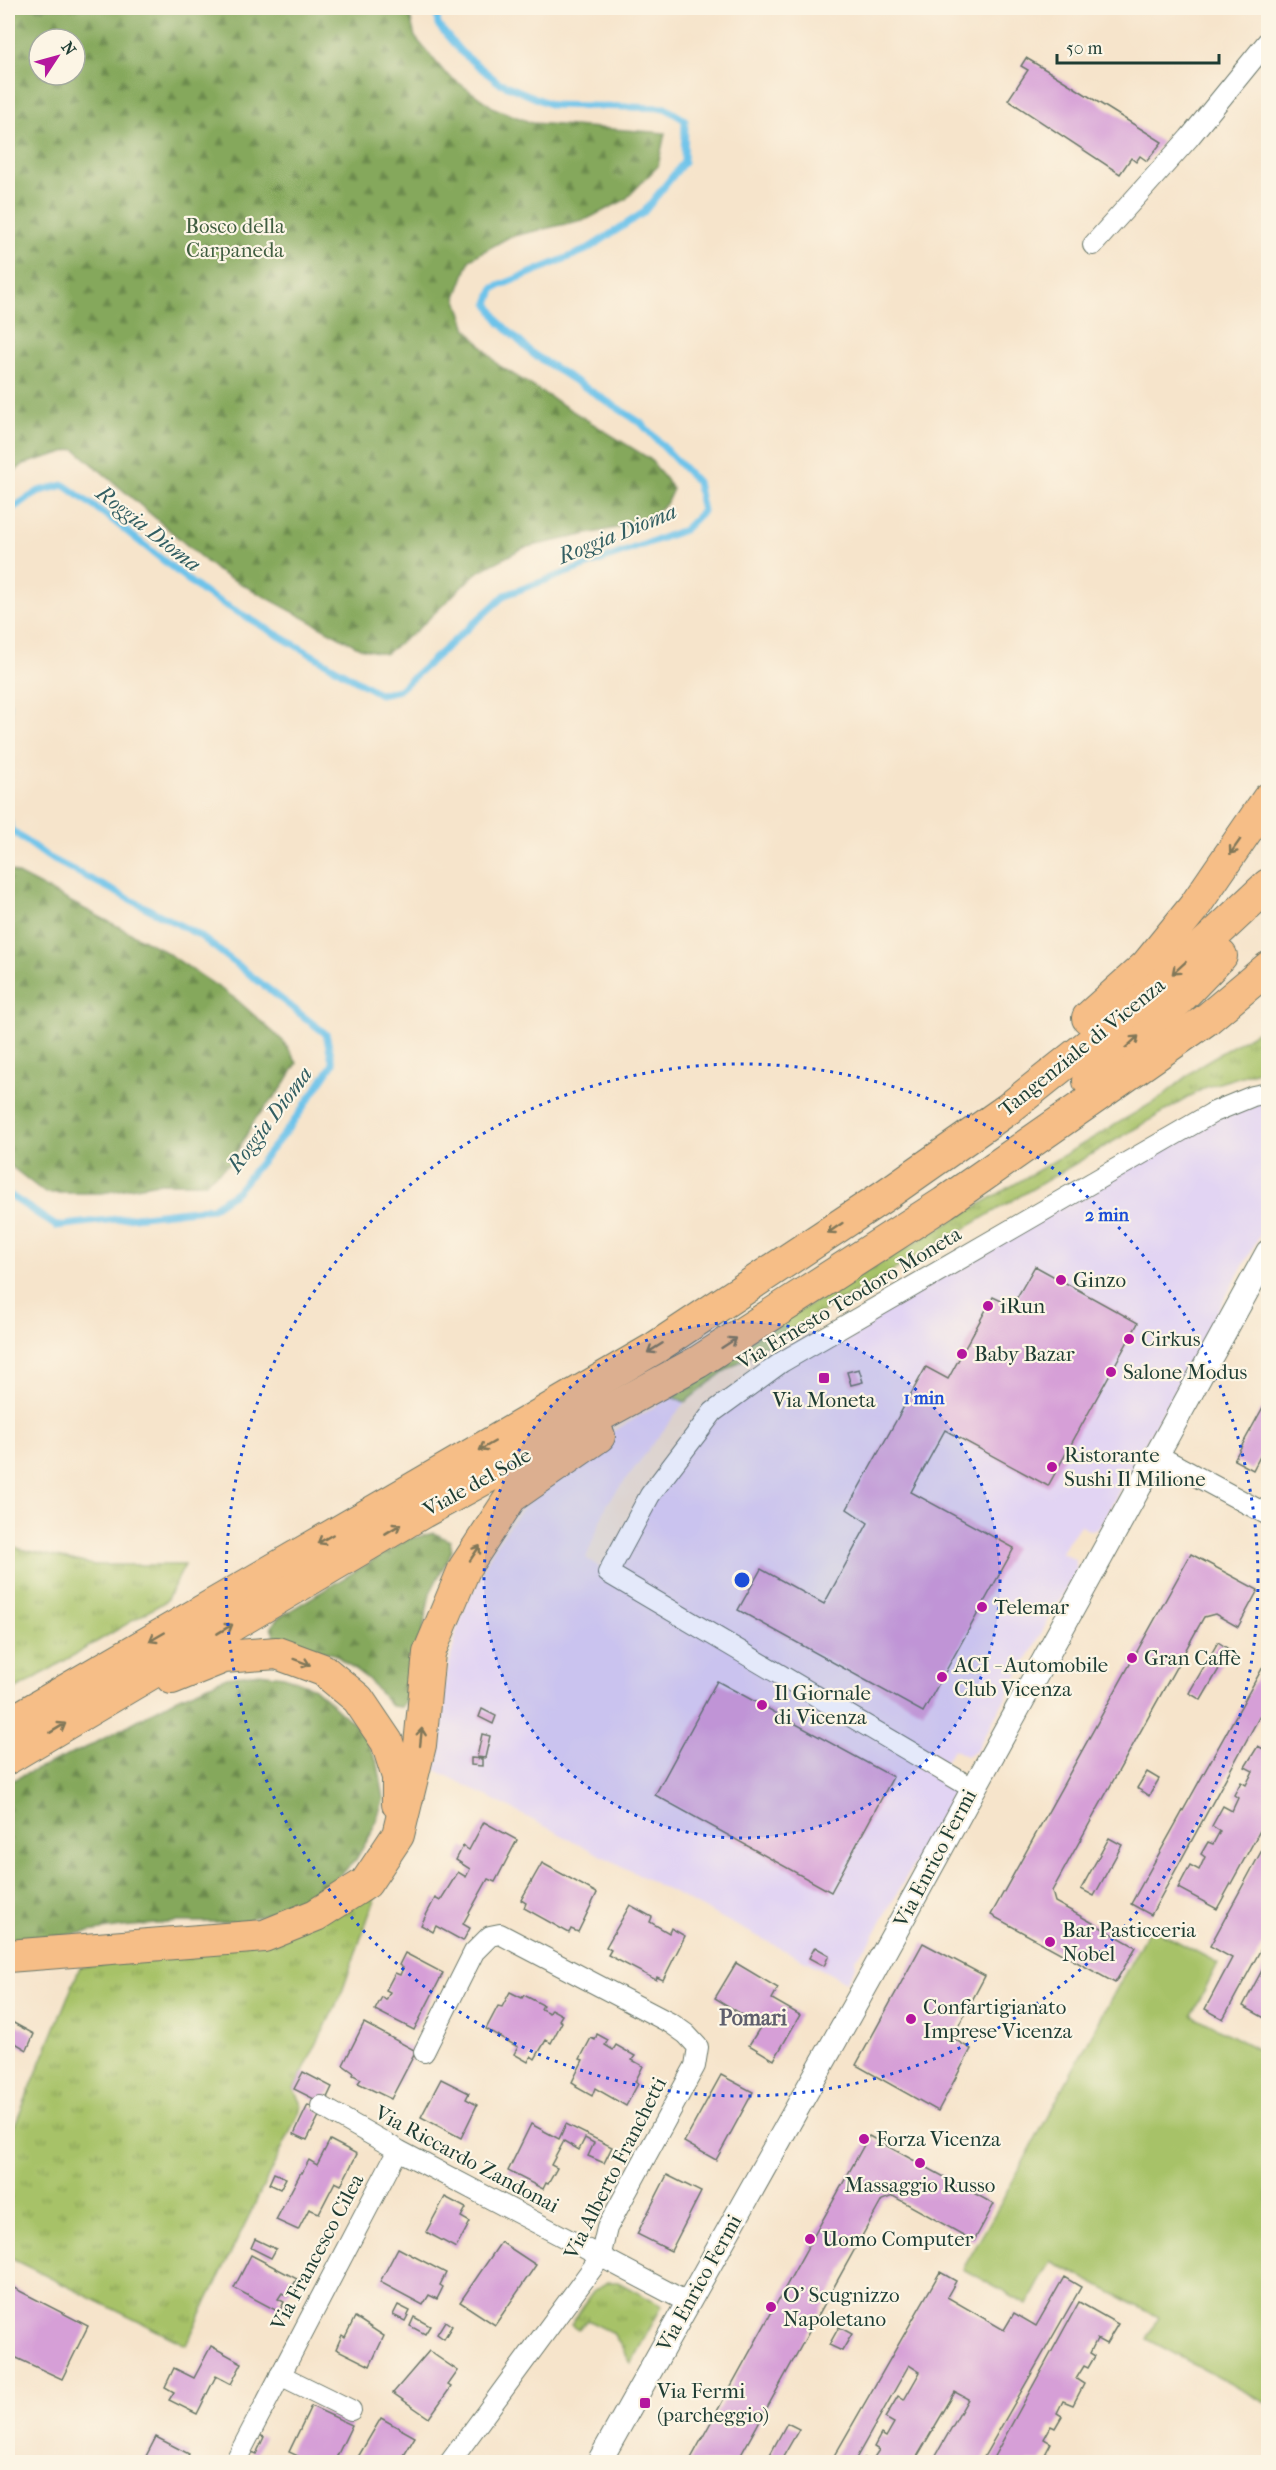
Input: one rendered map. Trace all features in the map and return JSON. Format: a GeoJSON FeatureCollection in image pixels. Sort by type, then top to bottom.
{"type":"FeatureCollection","features":[{"type":"Feature","properties":{"kind":"highway"},"geometry":{"type":"LineString","coordinates":[[884,1196],[1146,966],[1194,907],[1269,799]]}},
{"type":"Feature","properties":{"kind":"highway","name":"Tangenziale di Vicenza"},"geometry":{"type":"LineString","coordinates":[[884,1196],[1008,1109],[1092,1042],[1177,970],[1269,885]]}},
{"type":"Feature","properties":{"kind":"highway","name":"Tangenziale di Vicenza"},"geometry":{"type":"LineString","coordinates":[[944,1203],[1086,1084],[1168,1011],[1269,908]]}},
{"type":"Feature","properties":{"kind":"highway"},"geometry":{"type":"LineString","coordinates":[[1206,1020],[1269,968]]}},
{"type":"Feature","properties":{"kind":"highway"},"geometry":{"type":"LineString","coordinates":[[944,1203],[1206,1020],[1269,983]]}},
{"type":"Feature","properties":{"kind":"highway","name":"Viale del Sole"},"geometry":{"type":"LineString","coordinates":[[8,1724],[655,1348],[884,1196]]}},
{"type":"Feature","properties":{"kind":"highway","name":"Viale del Sole"},"geometry":{"type":"LineString","coordinates":[[8,1758],[423,1512],[698,1362],[944,1203]]}},
{"type":"Feature","properties":{"kind":"highway"},"geometry":{"type":"LineString","coordinates":[[8,1956],[264,1936],[316,1915],[366,1883],[398,1835],[420,1745],[429,1653],[465,1567],[511,1497],[633,1412],[698,1362]]}},
{"type":"Feature","properties":{"kind":"highway"},"geometry":{"type":"LineString","coordinates":[[87,1710],[224,1658],[278,1653],[324,1670],[358,1699],[387,1742],[398,1777],[398,1835]]}},
{"type":"Feature","properties":{"kind":"street"},"geometry":{"type":"LineString","coordinates":[[1093,245],[1189,138],[1269,41]]}},
{"type":"Feature","properties":{"kind":"street","name":"Via Ernesto Teodoro Moneta"},"geometry":{"type":"LineString","coordinates":[[972,1788],[608,1573],[650,1495],[713,1412],[782,1362],[1203,1118],[1253,1096],[1269,1093]]}},
{"type":"Feature","properties":{"kind":"street","name":"Via Enrico Fermi"},"geometry":{"type":"LineString","coordinates":[[599,2463],[871,1976],[972,1788],[1269,1252]]}},
{"type":"Feature","properties":{"kind":"street"},"geometry":{"type":"LineString","coordinates":[[1157,1455],[1269,1515]]}},
{"type":"Feature","properties":{"kind":"street","name":"Via Alberto Franchetti"},"geometry":{"type":"LineString","coordinates":[[424,2052],[474,1953],[490,1936],[500,1934],[672,2024],[698,2047],[695,2066],[607,2228],[600,2258],[450,2463]]}},
{"type":"Feature","properties":{"kind":"street","name":"Via Riccardo Zandonai"},"geometry":{"type":"LineString","coordinates":[[321,2106],[398,2150],[687,2302]]}},
{"type":"Feature","properties":{"kind":"street","name":"Via Francesco Cilea"},"geometry":{"type":"LineString","coordinates":[[235,2463],[398,2150]]}},
{"type":"Feature","properties":{"kind":"street"},"geometry":{"type":"LineString","coordinates":[[280,2375],[351,2410]]}},
{"type":"Feature","properties":{"kind":"shaded area"},"geometry":{"type":"Polygon","coordinates":[[[1268,1097],[1268,1220],[1099,1528],[1090,1531],[1080,1525],[1061,1552],[1075,1560],[1077,1569],[976,1751],[966,1756],[953,1749],[936,1778],[949,1784],[953,1793],[870,1942],[855,1959],[856,1965],[846,1982],[432,1768],[443,1691],[457,1630],[468,1600],[496,1545],[539,1491],[609,1434],[672,1397],[685,1402],[607,1504],[586,1558],[605,1571],[651,1484],[767,1370],[1234,1098],[1268,1097]]]}},
{"type":"Feature","properties":{"kind":"green space","name":"Bosco della Carpaneda"},"geometry":{"type":"Polygon","coordinates":[[[16,8],[408,8],[415,37],[445,73],[494,108],[532,123],[665,133],[658,166],[625,200],[587,219],[509,237],[470,259],[456,297],[467,329],[498,365],[650,459],[673,489],[666,504],[639,523],[523,548],[476,573],[417,630],[385,654],[360,648],[217,571],[75,449],[24,464],[8,477],[8,20],[16,8]]]}},
{"type":"Feature","properties":{"kind":"green space"},"geometry":{"type":"Polygon","coordinates":[[[8,869],[161,949],[236,999],[284,1042],[297,1063],[282,1088],[256,1118],[231,1162],[204,1183],[158,1183],[102,1193],[45,1193],[8,1164],[8,869]]]}},
{"type":"Feature","properties":{"kind":"green space"},"geometry":{"type":"Polygon","coordinates":[[[1268,1025],[1268,1068],[1206,1087],[783,1335],[723,1372],[685,1402],[672,1397],[733,1350],[1159,1099],[1202,1064],[1268,1025]]]}},
{"type":"Feature","properties":{"kind":"green space"},"geometry":{"type":"Polygon","coordinates":[[[434,1533],[450,1541],[452,1551],[430,1593],[411,1694],[401,1707],[391,1706],[368,1679],[334,1654],[276,1640],[271,1627],[278,1618],[408,1539],[434,1533]]]}},
{"type":"Feature","properties":{"kind":"green space"},"geometry":{"type":"Polygon","coordinates":[[[8,1544],[20,1549],[94,1565],[185,1565],[166,1601],[8,1694],[8,1544]]]}},
{"type":"Feature","properties":{"kind":"green space"},"geometry":{"type":"Polygon","coordinates":[[[259,1673],[284,1676],[314,1688],[361,1730],[378,1764],[384,1799],[371,1834],[355,1861],[326,1887],[293,1905],[240,1922],[179,1922],[122,1927],[8,1944],[8,1782],[92,1745],[178,1698],[227,1677],[259,1673]]]}},
{"type":"Feature","properties":{"kind":"green space"},"geometry":{"type":"Polygon","coordinates":[[[379,1886],[341,1995],[294,2089],[302,2107],[186,2345],[8,2257],[8,2142],[80,1967],[117,1963],[379,1886]]]}},
{"type":"Feature","properties":{"kind":"green space"},"geometry":{"type":"Polygon","coordinates":[[[1150,1927],[1218,1963],[1192,2015],[1268,2055],[1268,2404],[1147,2339],[1158,2317],[1051,2261],[1027,2305],[963,2269],[1150,1927]]]}},
{"type":"Feature","properties":{"kind":"green space"},"geometry":{"type":"Polygon","coordinates":[[[607,2282],[618,2282],[662,2306],[631,2363],[613,2333],[587,2320],[578,2330],[571,2325],[593,2292],[607,2282]]]}},
{"type":"Feature","properties":{"kind":"building"},"geometry":{"type":"Polygon","coordinates":[[[1026,58],[1162,142],[1147,161],[1140,156],[1136,162],[1131,158],[1120,174],[1008,100],[1028,70],[1021,66],[1026,58]]]}},
{"type":"Feature","properties":{"kind":"building"},"geometry":{"type":"Polygon","coordinates":[[[1035,1266],[1138,1323],[1048,1486],[945,1430],[911,1492],[1014,1548],[923,1712],[738,1610],[761,1569],[824,1604],[868,1523],[847,1509],[926,1367],[948,1379],[993,1297],[1012,1306],[1035,1266]]]}},
{"type":"Feature","properties":{"kind":"building"},"geometry":{"type":"Polygon","coordinates":[[[859,1369],[863,1382],[851,1385],[847,1372],[859,1369]]]}},
{"type":"Feature","properties":{"kind":"building"},"geometry":{"type":"Polygon","coordinates":[[[1268,1398],[1268,1441],[1253,1470],[1234,1460],[1268,1398]]]}},
{"type":"Feature","properties":{"kind":"building"},"geometry":{"type":"Polygon","coordinates":[[[1191,1554],[1258,1590],[1238,1627],[1215,1614],[1204,1617],[1052,1891],[1055,1902],[1136,1947],[1115,1983],[991,1915],[1191,1554]]]}},
{"type":"Feature","properties":{"kind":"building"},"geometry":{"type":"Polygon","coordinates":[[[1218,1642],[1230,1650],[1201,1700],[1189,1693],[1218,1642]]]}},
{"type":"Feature","properties":{"kind":"building"},"geometry":{"type":"Polygon","coordinates":[[[1268,1658],[1268,1701],[1151,1915],[1131,1904],[1268,1658]]]}},
{"type":"Feature","properties":{"kind":"building"},"geometry":{"type":"Polygon","coordinates":[[[717,1681],[893,1777],[831,1892],[655,1795],[717,1681]]]}},
{"type":"Feature","properties":{"kind":"building"},"geometry":{"type":"Polygon","coordinates":[[[482,1709],[496,1716],[493,1724],[479,1717],[482,1709]]]}},
{"type":"Feature","properties":{"kind":"building"},"geometry":{"type":"Polygon","coordinates":[[[482,1734],[490,1736],[485,1758],[477,1757],[482,1734]]]}},
{"type":"Feature","properties":{"kind":"building"},"geometry":{"type":"Polygon","coordinates":[[[1268,1743],[1268,1816],[1217,1909],[1178,1888],[1190,1865],[1199,1870],[1205,1857],[1201,1854],[1208,1842],[1213,1844],[1220,1831],[1212,1826],[1223,1806],[1232,1811],[1238,1798],[1234,1795],[1241,1782],[1246,1785],[1253,1771],[1245,1767],[1258,1746],[1265,1750],[1268,1743]]]}},
{"type":"Feature","properties":{"kind":"building"},"geometry":{"type":"Polygon","coordinates":[[[471,1758],[482,1759],[482,1766],[471,1765],[471,1758]]]}},
{"type":"Feature","properties":{"kind":"building"},"geometry":{"type":"Polygon","coordinates":[[[1147,1772],[1159,1779],[1149,1796],[1137,1788],[1147,1772]]]}},
{"type":"Feature","properties":{"kind":"building"},"geometry":{"type":"Polygon","coordinates":[[[484,1822],[517,1840],[495,1882],[488,1879],[463,1924],[470,1928],[463,1941],[436,1926],[433,1932],[421,1925],[435,1898],[440,1901],[458,1872],[466,1877],[470,1869],[456,1860],[463,1846],[469,1850],[484,1822]]]}},
{"type":"Feature","properties":{"kind":"building"},"geometry":{"type":"Polygon","coordinates":[[[1109,1838],[1122,1845],[1094,1896],[1081,1889],[1109,1838]]]}},
{"type":"Feature","properties":{"kind":"building"},"geometry":{"type":"Polygon","coordinates":[[[1268,1839],[1268,1936],[1223,2019],[1205,2009],[1232,1958],[1210,1946],[1268,1839]]]}},
{"type":"Feature","properties":{"kind":"building"},"geometry":{"type":"Polygon","coordinates":[[[542,1863],[597,1893],[578,1932],[571,1929],[569,1933],[524,1908],[526,1903],[521,1900],[542,1863]]]}},
{"type":"Feature","properties":{"kind":"building"},"geometry":{"type":"Polygon","coordinates":[[[630,1905],[652,1917],[650,1922],[669,1933],[671,1928],[685,1936],[663,1980],[657,1977],[656,1980],[608,1955],[611,1950],[606,1947],[630,1905]]]}},
{"type":"Feature","properties":{"kind":"building"},"geometry":{"type":"Polygon","coordinates":[[[923,1943],[985,1976],[952,2038],[971,2049],[938,2111],[856,2065],[923,1943]]]}},
{"type":"Feature","properties":{"kind":"building"},"geometry":{"type":"Polygon","coordinates":[[[815,1947],[829,1955],[824,1966],[809,1958],[815,1947]]]}},
{"type":"Feature","properties":{"kind":"building"},"geometry":{"type":"Polygon","coordinates":[[[405,1953],[443,1973],[414,2030],[375,2010],[382,1997],[386,2000],[390,1992],[386,1990],[395,1973],[400,1975],[403,1968],[399,1965],[405,1953]]]}},
{"type":"Feature","properties":{"kind":"building"},"geometry":{"type":"Polygon","coordinates":[[[1268,1959],[1268,2020],[1243,2006],[1268,1959]]]}},
{"type":"Feature","properties":{"kind":"building"},"geometry":{"type":"Polygon","coordinates":[[[736,1963],[778,1988],[772,1999],[800,2015],[774,2060],[749,2045],[761,2026],[715,1998],[736,1963]]]}},
{"type":"Feature","properties":{"kind":"building"},"geometry":{"type":"Polygon","coordinates":[[[510,1992],[522,1998],[524,1995],[543,2005],[541,2009],[549,2013],[551,2009],[562,2015],[559,2020],[562,2022],[551,2043],[546,2040],[535,2059],[531,2056],[528,2062],[514,2054],[518,2047],[486,2029],[498,2006],[502,2007],[510,1992]]]}},
{"type":"Feature","properties":{"kind":"building"},"geometry":{"type":"Polygon","coordinates":[[[8,2020],[34,2034],[27,2050],[12,2041],[8,2050],[8,2020]]]}},
{"type":"Feature","properties":{"kind":"building"},"geometry":{"type":"Polygon","coordinates":[[[364,2023],[416,2051],[391,2099],[358,2083],[361,2079],[343,2065],[364,2023]]]}},
{"type":"Feature","properties":{"kind":"building"},"geometry":{"type":"Polygon","coordinates":[[[597,2034],[608,2040],[605,2045],[613,2050],[616,2045],[635,2056],[632,2060],[643,2066],[635,2082],[638,2084],[626,2106],[595,2088],[592,2096],[576,2087],[577,2085],[572,2082],[583,2060],[580,2059],[591,2038],[595,2040],[597,2034]]]}},
{"type":"Feature","properties":{"kind":"building"},"geometry":{"type":"Polygon","coordinates":[[[303,2072],[332,2087],[324,2104],[294,2089],[303,2072]]]}},
{"type":"Feature","properties":{"kind":"building"},"geometry":{"type":"Polygon","coordinates":[[[721,2075],[753,2092],[716,2160],[684,2142],[721,2075]]]}},
{"type":"Feature","properties":{"kind":"building"},"geometry":{"type":"Polygon","coordinates":[[[441,2079],[469,2093],[466,2099],[477,2105],[461,2138],[421,2117],[441,2079]]]}},
{"type":"Feature","properties":{"kind":"building"},"geometry":{"type":"Polygon","coordinates":[[[308,2105],[321,2112],[307,2140],[294,2134],[308,2105]]]}},
{"type":"Feature","properties":{"kind":"building"},"geometry":{"type":"Polygon","coordinates":[[[531,2124],[559,2139],[566,2124],[612,2147],[604,2163],[588,2156],[594,2143],[585,2138],[579,2150],[564,2141],[551,2165],[557,2168],[543,2189],[508,2171],[531,2124]]]}},
{"type":"Feature","properties":{"kind":"building"},"geometry":{"type":"Polygon","coordinates":[[[869,2136],[994,2204],[974,2241],[893,2196],[882,2200],[737,2462],[689,2462],[869,2136]]]}},
{"type":"Feature","properties":{"kind":"building"},"geometry":{"type":"Polygon","coordinates":[[[330,2140],[357,2154],[341,2185],[335,2182],[319,2213],[309,2209],[298,2230],[276,2220],[309,2160],[317,2165],[330,2140]]]}},
{"type":"Feature","properties":{"kind":"building"},"geometry":{"type":"Polygon","coordinates":[[[274,2173],[286,2178],[280,2189],[269,2184],[274,2173]]]}},
{"type":"Feature","properties":{"kind":"building"},"geometry":{"type":"Polygon","coordinates":[[[667,2175],[701,2192],[671,2251],[637,2234],[667,2175]]]}},
{"type":"Feature","properties":{"kind":"building"},"geometry":{"type":"Polygon","coordinates":[[[445,2197],[466,2208],[461,2217],[470,2222],[456,2248],[426,2232],[445,2197]]]}},
{"type":"Feature","properties":{"kind":"building"},"geometry":{"type":"Polygon","coordinates":[[[255,2239],[276,2249],[271,2258],[251,2248],[255,2239]]]}},
{"type":"Feature","properties":{"kind":"building"},"geometry":{"type":"Polygon","coordinates":[[[501,2242],[536,2265],[495,2325],[460,2302],[501,2242]]]}},
{"type":"Feature","properties":{"kind":"building"},"geometry":{"type":"Polygon","coordinates":[[[398,2248],[446,2273],[437,2299],[429,2295],[423,2305],[380,2282],[398,2248]]]}},
{"type":"Feature","properties":{"kind":"building"},"geometry":{"type":"Polygon","coordinates":[[[251,2255],[297,2279],[287,2296],[282,2293],[278,2299],[284,2302],[279,2312],[234,2288],[251,2255]]]}},
{"type":"Feature","properties":{"kind":"building"},"geometry":{"type":"Polygon","coordinates":[[[940,2272],[956,2281],[947,2297],[1004,2330],[1014,2313],[1036,2326],[1064,2277],[1081,2287],[981,2462],[932,2462],[968,2399],[955,2392],[914,2462],[871,2462],[879,2450],[874,2447],[881,2434],[886,2437],[894,2423],[885,2418],[898,2396],[904,2400],[920,2372],[909,2365],[854,2462],[831,2462],[940,2272]]]}},
{"type":"Feature","properties":{"kind":"building"},"geometry":{"type":"Polygon","coordinates":[[[8,2285],[88,2326],[62,2379],[8,2354],[8,2285]]]}},
{"type":"Feature","properties":{"kind":"building"},"geometry":{"type":"Polygon","coordinates":[[[1079,2302],[1118,2324],[1106,2344],[1097,2339],[1090,2353],[1095,2356],[1088,2368],[1084,2366],[1076,2379],[1084,2384],[1073,2405],[1063,2401],[1057,2413],[1062,2416],[1055,2428],[1051,2426],[1044,2439],[1051,2443],[1041,2462],[991,2462],[1079,2302]]]}},
{"type":"Feature","properties":{"kind":"building"},"geometry":{"type":"Polygon","coordinates":[[[398,2305],[410,2311],[405,2321],[393,2315],[398,2305]]]}},
{"type":"Feature","properties":{"kind":"building"},"geometry":{"type":"Polygon","coordinates":[[[355,2317],[384,2336],[370,2366],[336,2349],[342,2335],[345,2337],[355,2317]]]}},
{"type":"Feature","properties":{"kind":"building"},"geometry":{"type":"Polygon","coordinates":[[[414,2317],[430,2326],[425,2334],[410,2326],[414,2317]]]}},
{"type":"Feature","properties":{"kind":"building"},"geometry":{"type":"Polygon","coordinates":[[[445,2321],[452,2326],[444,2339],[437,2334],[445,2321]]]}},
{"type":"Feature","properties":{"kind":"building"},"geometry":{"type":"Polygon","coordinates":[[[839,2327],[852,2334],[842,2351],[829,2345],[839,2327]]]}},
{"type":"Feature","properties":{"kind":"building"},"geometry":{"type":"Polygon","coordinates":[[[211,2346],[242,2363],[231,2384],[216,2376],[197,2414],[169,2400],[174,2392],[165,2387],[174,2368],[194,2378],[211,2346]]]}},
{"type":"Feature","properties":{"kind":"building"},"geometry":{"type":"Polygon","coordinates":[[[429,2351],[458,2371],[448,2385],[451,2387],[429,2418],[393,2393],[429,2351]]]}},
{"type":"Feature","properties":{"kind":"building"},"geometry":{"type":"Polygon","coordinates":[[[311,2406],[352,2425],[334,2462],[311,2462],[289,2452],[311,2406]]]}},
{"type":"Feature","properties":{"kind":"building"},"geometry":{"type":"Polygon","coordinates":[[[381,2418],[415,2437],[400,2462],[355,2462],[381,2418]]]}},
{"type":"Feature","properties":{"kind":"building"},"geometry":{"type":"Polygon","coordinates":[[[787,2423],[799,2429],[780,2462],[766,2462],[787,2423]]]}},
{"type":"Feature","properties":{"kind":"building"},"geometry":{"type":"Polygon","coordinates":[[[259,2435],[264,2437],[256,2454],[251,2452],[259,2435]]]}},
{"type":"Feature","properties":{"kind":"building"},"geometry":{"type":"Polygon","coordinates":[[[156,2437],[189,2454],[184,2462],[143,2462],[156,2437]]]}},
{"type":"Feature","properties":{"kind":"waterway","name":"Roggia Dioma"},"geometry":{"type":"LineString","coordinates":[[8,511],[39,491],[64,485],[110,518],[203,592],[380,694],[399,690],[505,595],[684,530],[703,511],[697,482],[641,423],[533,354],[499,322],[488,303],[494,288],[586,250],[643,213],[684,162],[685,120],[665,108],[552,105],[498,82],[461,52],[438,25],[436,8]]}},
{"type":"Feature","properties":{"kind":"waterway","name":"Roggia Dioma"},"geometry":{"type":"LineString","coordinates":[[8,705],[8,721]]}},
{"type":"Feature","properties":{"kind":"waterway","name":"Roggia Dioma"},"geometry":{"type":"LineString","coordinates":[[8,818],[11,830],[48,857],[199,935],[326,1034],[333,1064],[292,1124],[237,1191],[212,1208],[56,1226],[8,1194]]}},
{"type":"Feature","properties":{"kind":"place","name":"Ginzo"},"geometry":{"type":"Point","coordinates":[1061,1280]}},
{"type":"Feature","properties":{"kind":"place","name":"iRun"},"geometry":{"type":"Point","coordinates":[988,1306]}},
{"type":"Feature","properties":{"kind":"place","name":"Cirkus"},"geometry":{"type":"Point","coordinates":[1129,1339]}},
{"type":"Feature","properties":{"kind":"place","name":"Baby Bazar"},"geometry":{"type":"Point","coordinates":[962,1354]}},
{"type":"Feature","properties":{"kind":"place","name":"Salone Modus"},"geometry":{"type":"Point","coordinates":[1111,1372]}},
{"type":"Feature","properties":{"kind":"place","name":"Via Moneta"},"geometry":{"type":"Point","coordinates":[824,1378]}},
{"type":"Feature","properties":{"kind":"place","name":"Ristorante Sushi Il Milione"},"geometry":{"type":"Point","coordinates":[1052,1467]}},
{"type":"Feature","properties":{"kind":"place","name":"Telemar"},"geometry":{"type":"Point","coordinates":[982,1607]}},
{"type":"Feature","properties":{"kind":"place","name":"Gran Caffè"},"geometry":{"type":"Point","coordinates":[1132,1658]}},
{"type":"Feature","properties":{"kind":"place","name":"ACI - Automobile Club Vicenza"},"geometry":{"type":"Point","coordinates":[942,1677]}},
{"type":"Feature","properties":{"kind":"place","name":"Il Giornale di Vicenza"},"geometry":{"type":"Point","coordinates":[762,1705]}},
{"type":"Feature","properties":{"kind":"place","name":"Bar Pasticceria Nobel"},"geometry":{"type":"Point","coordinates":[1050,1942]}},
{"type":"Feature","properties":{"kind":"place","name":"Confartigianato Imprese Vicenza"},"geometry":{"type":"Point","coordinates":[911,2019]}},
{"type":"Feature","properties":{"kind":"place","name":"Forza Vicenza"},"geometry":{"type":"Point","coordinates":[864,2139]}},
{"type":"Feature","properties":{"kind":"place","name":"Massaggio Russo"},"geometry":{"type":"Point","coordinates":[920,2163]}},
{"type":"Feature","properties":{"kind":"place","name":"Uomo Computer"},"geometry":{"type":"Point","coordinates":[810,2239]}},
{"type":"Feature","properties":{"kind":"place","name":"O' Scugnizzo Napoletano"},"geometry":{"type":"Point","coordinates":[771,2307]}},
{"type":"Feature","properties":{"kind":"place","name":"Via Fermi (parcheggio)"},"geometry":{"type":"Point","coordinates":[645,2403]}},
{"type":"Feature","properties":{"kind":"district","name":"Pomari"},"geometry":{"type":"Point","coordinates":[753,2017]}}]}
